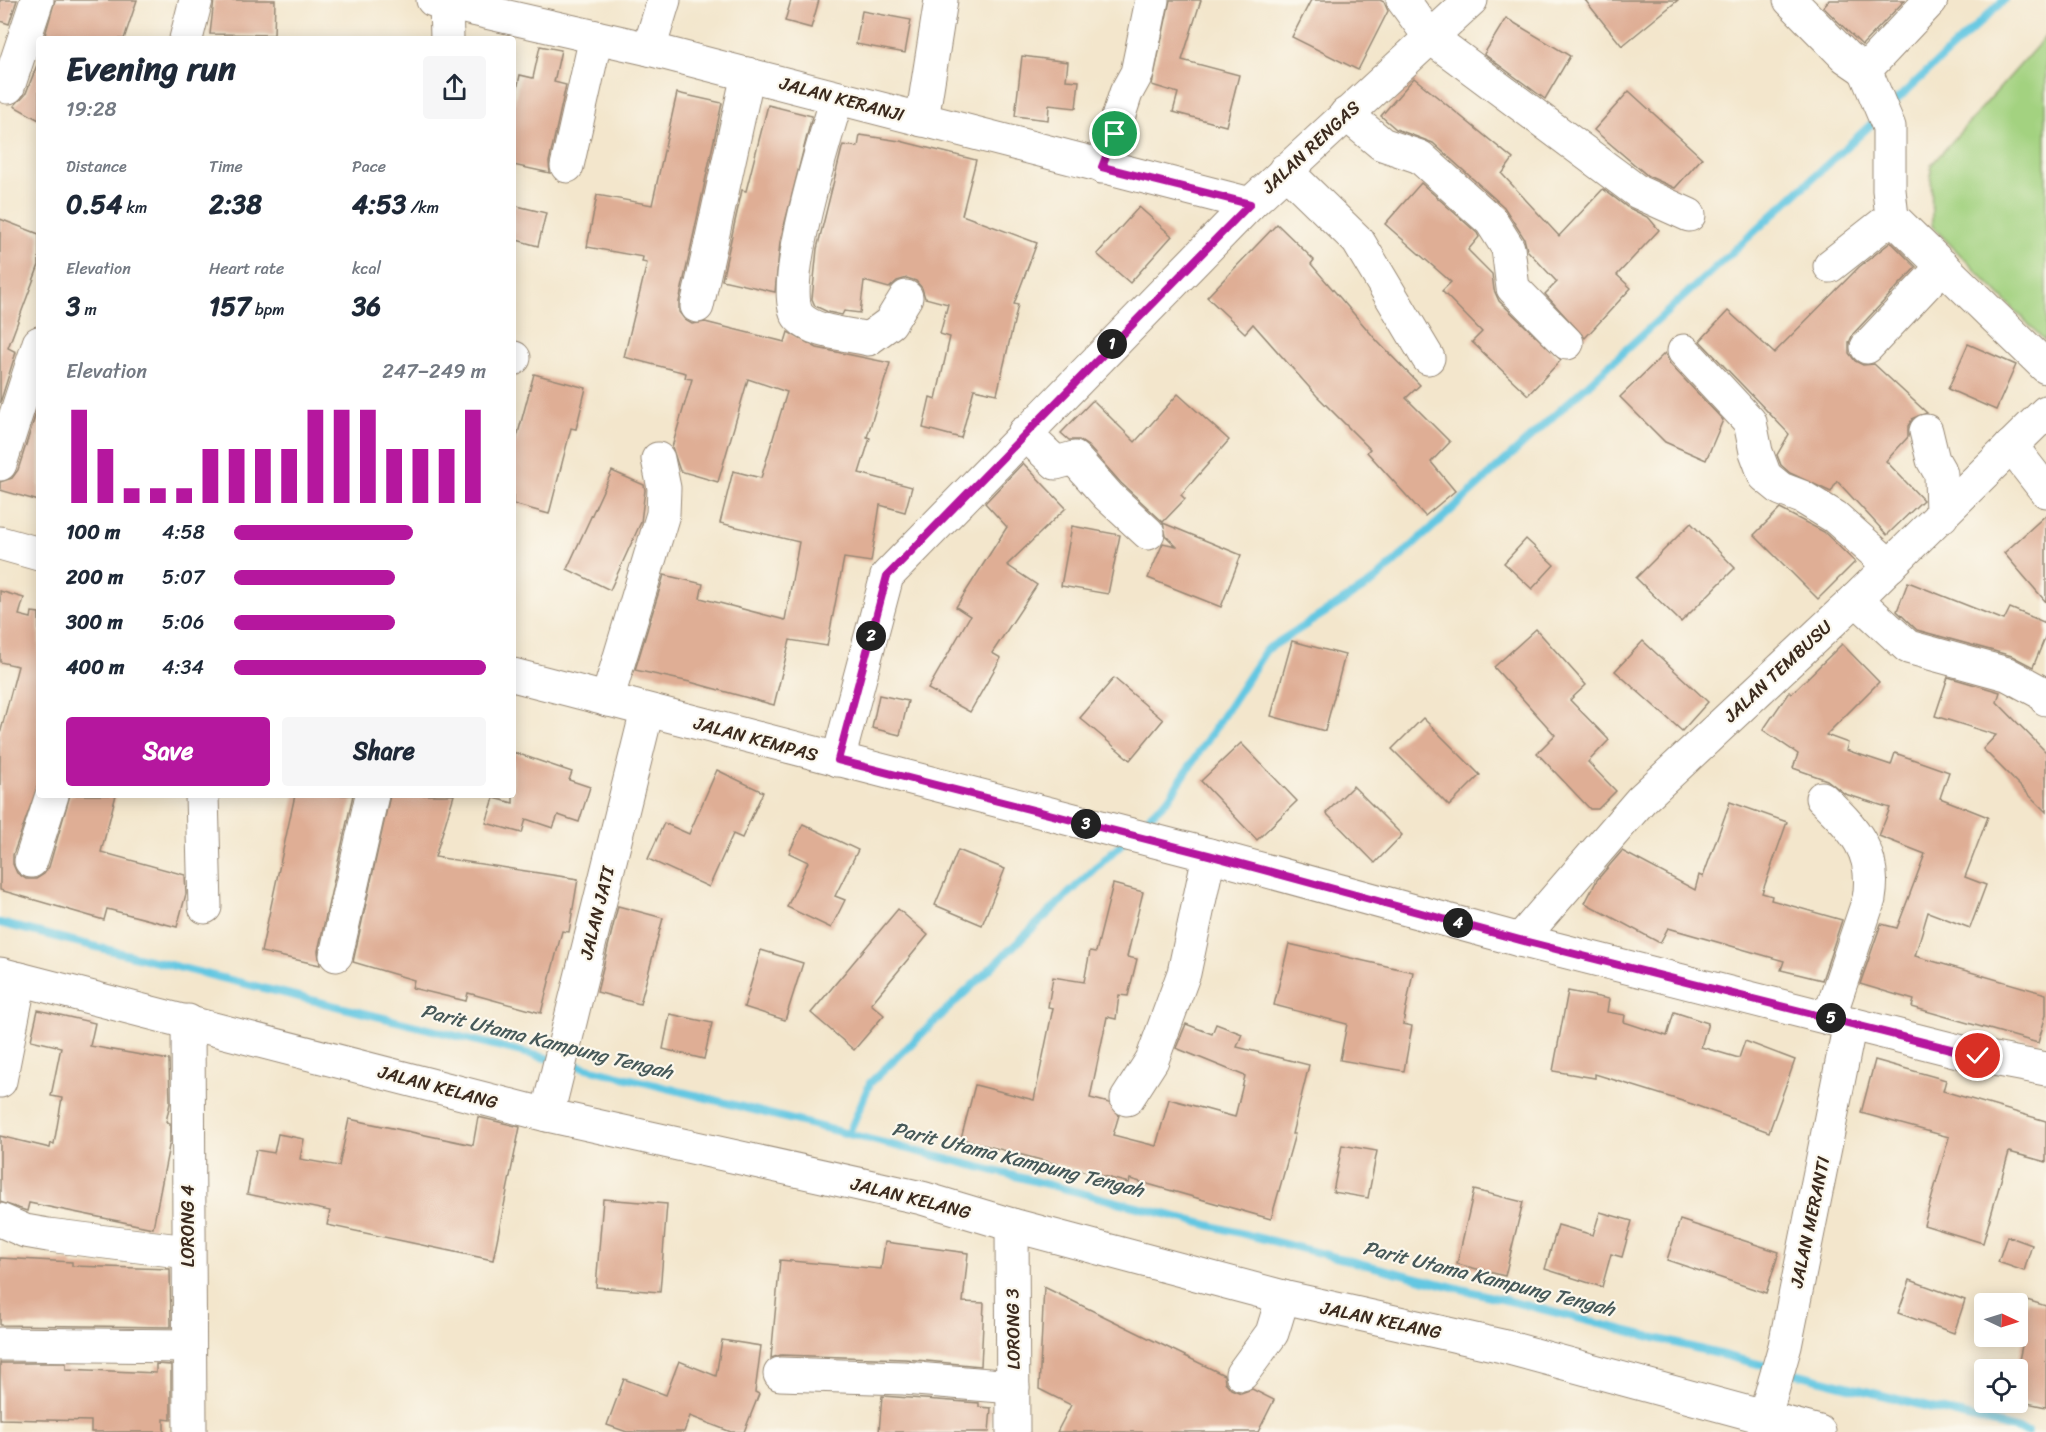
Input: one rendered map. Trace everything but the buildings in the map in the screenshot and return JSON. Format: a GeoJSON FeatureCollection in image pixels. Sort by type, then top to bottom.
{"type":"FeatureCollection","features":[{"type":"Feature","properties":{"kind":"street"},"geometry":{"type":"LineString","coordinates":[[8,87],[37,0]]}},
{"type":"Feature","properties":{"kind":"street"},"geometry":{"type":"LineString","coordinates":[[187,36],[196,0]]}},
{"type":"Feature","properties":{"kind":"street"},"geometry":{"type":"LineString","coordinates":[[649,49],[664,0]]}},
{"type":"Feature","properties":{"kind":"street"},"geometry":{"type":"LineString","coordinates":[[922,120],[941,0]]}},
{"type":"Feature","properties":{"kind":"street"},"geometry":{"type":"LineString","coordinates":[[1102,167],[1126,93],[1137,73],[1152,0]]}},
{"type":"Feature","properties":{"kind":"street"},"geometry":{"type":"LineString","coordinates":[[1403,0],[1430,37],[1638,192],[1689,214]]}},
{"type":"Feature","properties":{"kind":"street","name":"JALAN RENGAS"},"geometry":{"type":"LineString","coordinates":[[838,760],[887,576],[1024,433],[1250,204],[1471,0]]}},
{"type":"Feature","properties":{"kind":"street"},"geometry":{"type":"LineString","coordinates":[[1790,0],[1871,83],[1889,127],[1889,190],[1892,217],[2046,367]]}},
{"type":"Feature","properties":{"kind":"street"},"geometry":{"type":"LineString","coordinates":[[1871,83],[1931,0]]}},
{"type":"Feature","properties":{"kind":"street"},"geometry":{"type":"LineString","coordinates":[[439,1],[446,36]]}},
{"type":"Feature","properties":{"kind":"street","name":"JALAN KERANJI"},"geometry":{"type":"LineString","coordinates":[[439,1],[649,49],[1250,204]]}},
{"type":"Feature","properties":{"kind":"street"},"geometry":{"type":"LineString","coordinates":[[567,166],[596,37]]}},
{"type":"Feature","properties":{"kind":"street"},"geometry":{"type":"LineString","coordinates":[[697,306],[748,74]]}},
{"type":"Feature","properties":{"kind":"street"},"geometry":{"type":"LineString","coordinates":[[837,98],[801,226],[793,302],[798,316],[811,326],[868,339],[891,323],[906,297]]}},
{"type":"Feature","properties":{"kind":"street"},"geometry":{"type":"LineString","coordinates":[[1346,114],[1382,144],[1420,157],[1491,221],[1508,248],[1513,288],[1567,343]]}},
{"type":"Feature","properties":{"kind":"street"},"geometry":{"type":"LineString","coordinates":[[1285,170],[1358,241],[1428,358]]}},
{"type":"Feature","properties":{"kind":"street"},"geometry":{"type":"LineString","coordinates":[[1830,266],[1892,217]]}},
{"type":"Feature","properties":{"kind":"street"},"geometry":{"type":"LineString","coordinates":[[1867,347],[1943,266]]}},
{"type":"Feature","properties":{"kind":"street"},"geometry":{"type":"LineString","coordinates":[[1684,351],[1750,422],[1756,452],[1765,476],[1781,489],[1802,497],[1835,517],[1890,566]]}},
{"type":"Feature","properties":{"kind":"street"},"geometry":{"type":"LineString","coordinates":[[0,464],[36,353]]}},
{"type":"Feature","properties":{"kind":"street","name":"JALAN TEMBUSU"},"geometry":{"type":"LineString","coordinates":[[1520,940],[1641,800],[1856,599],[2046,412]]}},
{"type":"Feature","properties":{"kind":"street"},"geometry":{"type":"LineString","coordinates":[[1926,431],[1933,460],[1941,474],[1942,516]]}},
{"type":"Feature","properties":{"kind":"street"},"geometry":{"type":"LineString","coordinates":[[1024,433],[1056,463],[1074,458],[1108,496],[1148,532]]}},
{"type":"Feature","properties":{"kind":"street"},"geometry":{"type":"LineString","coordinates":[[2012,446],[2046,491]]}},
{"type":"Feature","properties":{"kind":"street"},"geometry":{"type":"LineString","coordinates":[[607,700],[663,514],[664,488],[658,459]]}},
{"type":"Feature","properties":{"kind":"street"},"geometry":{"type":"LineString","coordinates":[[0,543],[36,553]]}},
{"type":"Feature","properties":{"kind":"street"},"geometry":{"type":"LineString","coordinates":[[1856,599],[1908,647],[2007,674],[2044,694],[2046,699]]}},
{"type":"Feature","properties":{"kind":"street","name":"JALAN KEMPAS"},"geometry":{"type":"LineString","coordinates":[[516,676],[1209,855],[1520,940],[1978,1056],[2046,1069]]}},
{"type":"Feature","properties":{"kind":"street","name":"JALAN JATI"},"geometry":{"type":"LineString","coordinates":[[547,1116],[647,711]]}},
{"type":"Feature","properties":{"kind":"street"},"geometry":{"type":"LineString","coordinates":[[31,861],[51,798]]}},
{"type":"Feature","properties":{"kind":"street"},"geometry":{"type":"LineString","coordinates":[[202,798],[205,907]]}},
{"type":"Feature","properties":{"kind":"street"},"geometry":{"type":"LineString","coordinates":[[336,955],[371,798]]}},
{"type":"Feature","properties":{"kind":"street","name":"JALAN MERANTI"},"geometry":{"type":"LineString","coordinates":[[1768,1408],[1785,1346],[1840,1021],[1872,881],[1870,866],[1858,838],[1849,825],[1822,798]]}},
{"type":"Feature","properties":{"kind":"street"},"geometry":{"type":"LineString","coordinates":[[1127,1099],[1152,1060],[1184,973],[1209,855]]}},
{"type":"Feature","properties":{"kind":"street"},"geometry":{"type":"LineString","coordinates":[[0,1081],[10,977]]}},
{"type":"Feature","properties":{"kind":"street","name":"JALAN KELANG"},"geometry":{"type":"LineString","coordinates":[[10,977],[188,1021],[547,1116],[922,1198],[1012,1225],[1283,1297],[1768,1408],[1819,1432]]}},
{"type":"Feature","properties":{"kind":"street","name":"LORONG 4"},"geometry":{"type":"LineString","coordinates":[[188,1021],[190,1432]]}},
{"type":"Feature","properties":{"kind":"street"},"geometry":{"type":"LineString","coordinates":[[0,1220],[25,1231],[48,1235],[188,1252]]}},
{"type":"Feature","properties":{"kind":"street","name":"LORONG 3"},"geometry":{"type":"LineString","coordinates":[[1012,1225],[1012,1432]]}},
{"type":"Feature","properties":{"kind":"street"},"geometry":{"type":"LineString","coordinates":[[1242,1374],[1272,1333],[1283,1297]]}},
{"type":"Feature","properties":{"kind":"street"},"geometry":{"type":"LineString","coordinates":[[0,1344],[188,1346]]}},
{"type":"Feature","properties":{"kind":"street"},"geometry":{"type":"LineString","coordinates":[[780,1374],[904,1378],[1013,1387]]}},
{"type":"Feature","properties":{"kind":"green space"},"geometry":{"type":"Polygon","coordinates":[[[2046,36],[2046,342],[1932,226],[1931,165],[2046,36]]]}},
{"type":"Feature","properties":{"kind":"waterway"},"geometry":{"type":"LineString","coordinates":[[1889,107],[2004,0]]}},
{"type":"Feature","properties":{"kind":"waterway"},"geometry":{"type":"LineString","coordinates":[[1138,827],[1169,798],[1266,650],[1373,582],[1878,118]]}},
{"type":"Feature","properties":{"kind":"waterway"},"geometry":{"type":"LineString","coordinates":[[849,1133],[870,1083],[1123,842]]}},
{"type":"Feature","properties":{"kind":"waterway","name":"Parit Utama Kampung Tengah"},"geometry":{"type":"LineString","coordinates":[[0,923],[554,1060]]}},
{"type":"Feature","properties":{"kind":"waterway","name":"Parit Utama Kampung Tengah"},"geometry":{"type":"LineString","coordinates":[[568,1063],[1770,1367]]}},
{"type":"Feature","properties":{"kind":"waterway","name":"Parit Utama Kampung Tengah"},"geometry":{"type":"LineString","coordinates":[[1787,1371],[2027,1432]]}},
{"type":"Feature","properties":{"kind":"route"},"geometry":{"type":"LineString","coordinates":[[1115,134],[1102,167],[1250,204],[1024,433],[887,576],[838,760],[1209,855],[1520,940],[1978,1056]]}}]}
